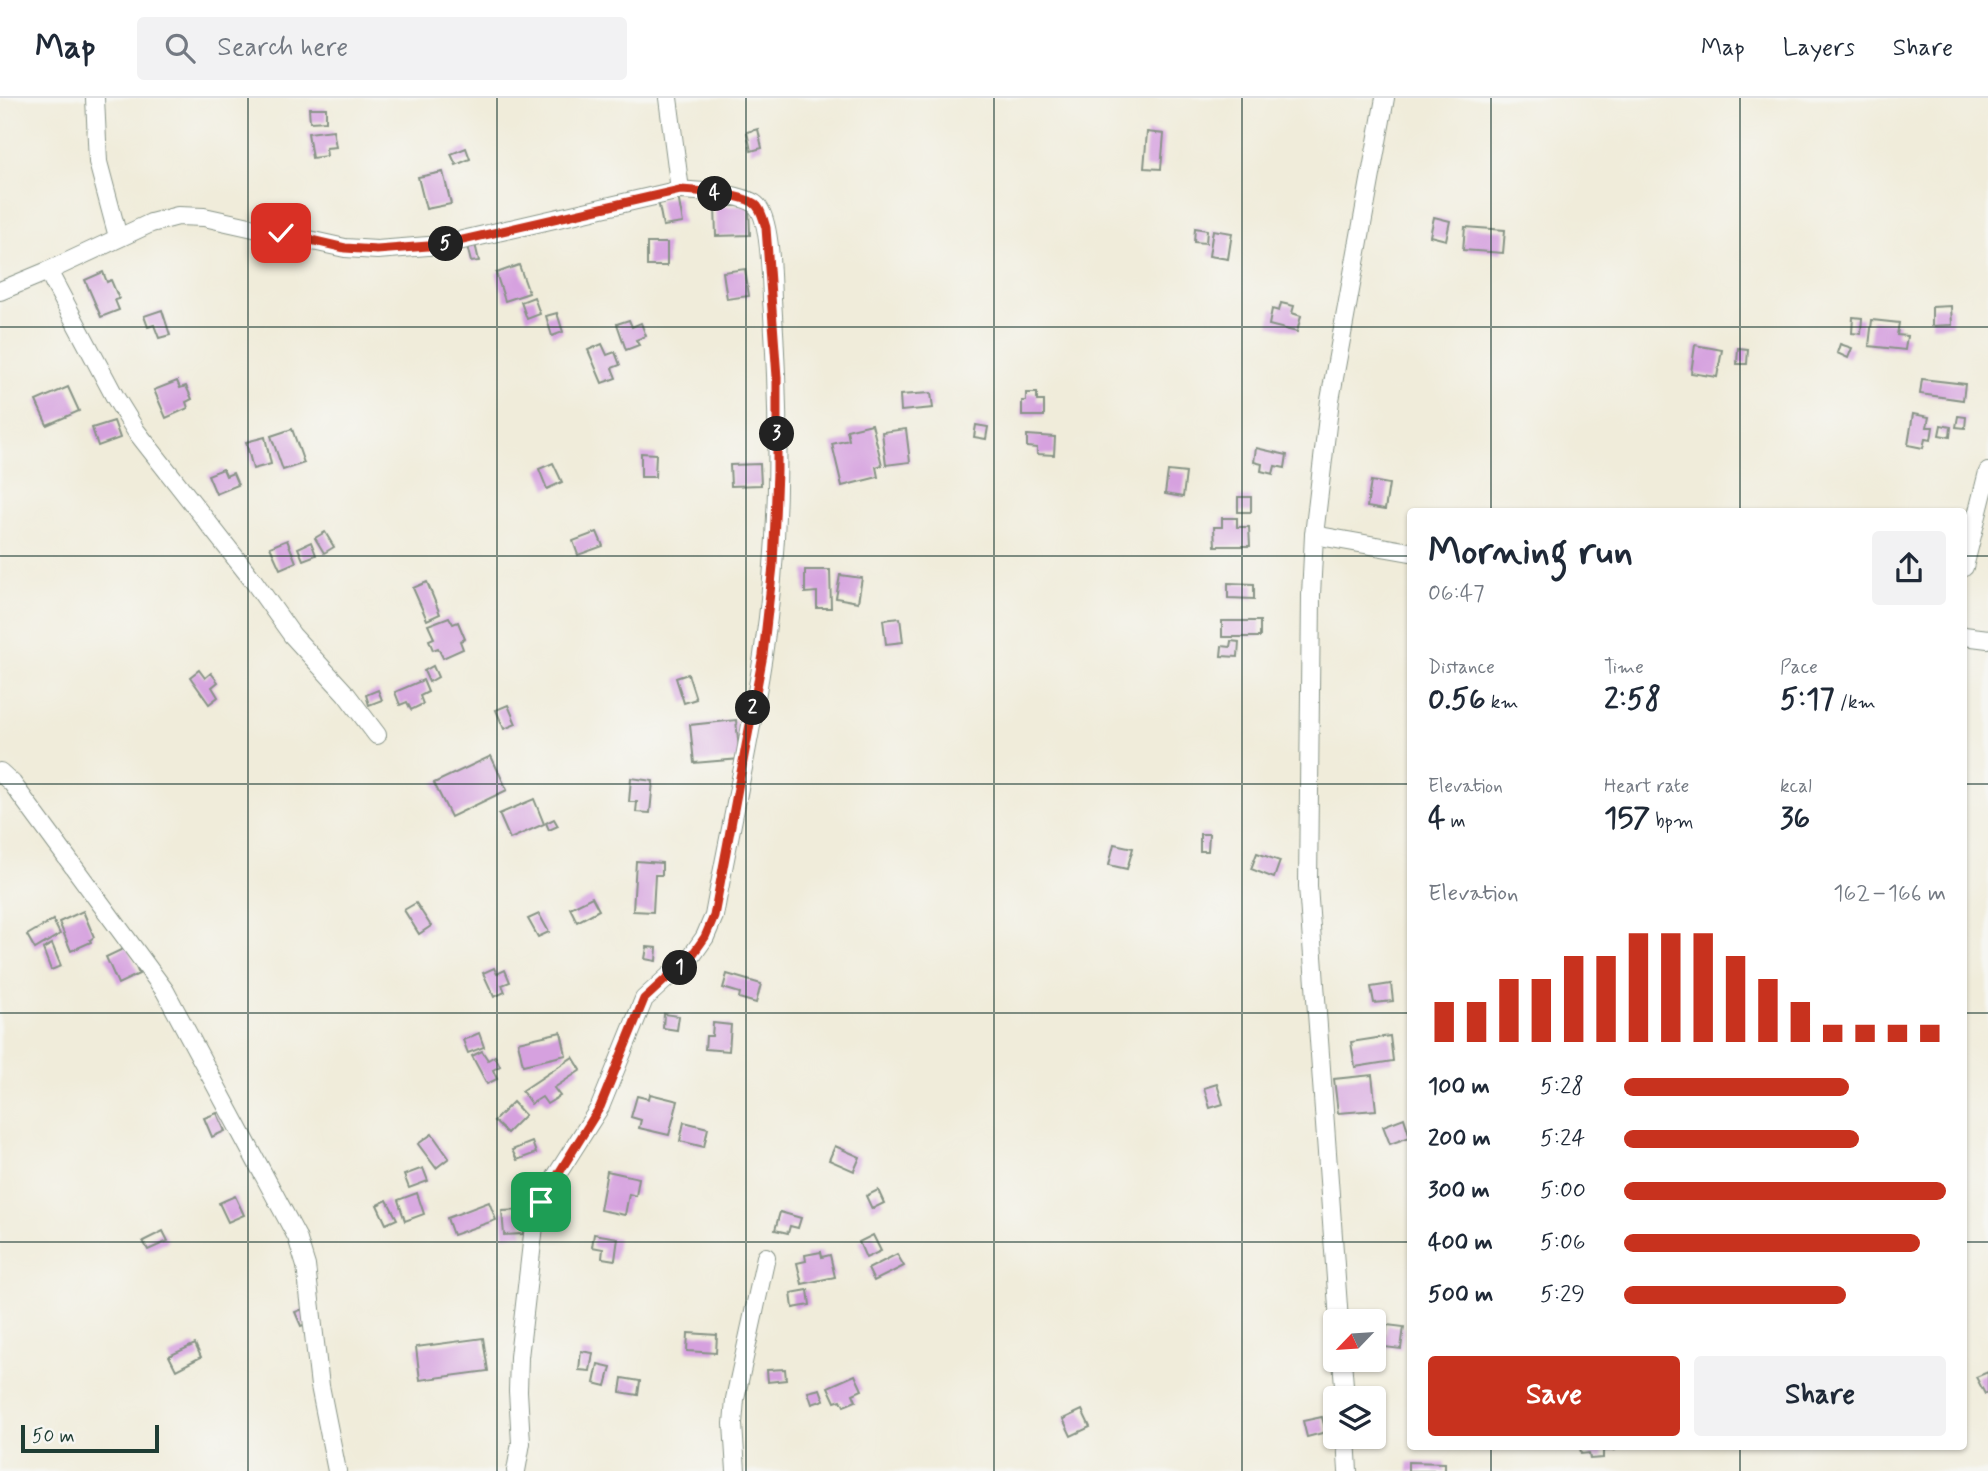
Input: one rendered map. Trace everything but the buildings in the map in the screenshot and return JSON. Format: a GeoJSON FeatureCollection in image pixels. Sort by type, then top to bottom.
{"type":"FeatureCollection","features":[{"type":"Feature","properties":{"kind":"street"},"geometry":{"type":"LineString","coordinates":[[95,98],[98,162],[118,237]]}},
{"type":"Feature","properties":{"kind":"street"},"geometry":{"type":"LineString","coordinates":[[668,98],[680,190]]}},
{"type":"Feature","properties":{"kind":"street"},"geometry":{"type":"LineString","coordinates":[[1338,1309],[1308,886],[1311,595],[1314,535],[1329,400],[1385,98]]}},
{"type":"Feature","properties":{"kind":"street"},"geometry":{"type":"LineString","coordinates":[[0,291],[151,223],[178,216],[204,217],[345,248],[377,250],[441,245],[680,190],[747,200],[757,205],[766,228],[777,377],[773,566],[763,655],[714,916],[705,937],[693,954],[644,999],[600,1107],[558,1173],[535,1217],[519,1357],[521,1443],[516,1471]]}},
{"type":"Feature","properties":{"kind":"street"},"geometry":{"type":"LineString","coordinates":[[48,271],[115,397],[136,430],[292,635],[346,694],[377,735]]}},
{"type":"Feature","properties":{"kind":"street"},"geometry":{"type":"LineString","coordinates":[[1967,555],[1988,472]]}},
{"type":"Feature","properties":{"kind":"street"},"geometry":{"type":"LineString","coordinates":[[1314,535],[1407,551]]}},
{"type":"Feature","properties":{"kind":"street"},"geometry":{"type":"LineString","coordinates":[[1967,636],[1988,639]]}},
{"type":"Feature","properties":{"kind":"street"},"geometry":{"type":"LineString","coordinates":[[0,772],[12,783],[166,991],[297,1237],[306,1266],[320,1386],[337,1471]]}},
{"type":"Feature","properties":{"kind":"street"},"geometry":{"type":"LineString","coordinates":[[736,1471],[733,1424],[736,1399],[766,1257]]}},
{"type":"Feature","properties":{"kind":"street"},"geometry":{"type":"LineString","coordinates":[[1347,1449],[1348,1471]]}},
{"type":"Feature","properties":{"kind":"route"},"geometry":{"type":"LineString","coordinates":[[281,233],[345,248],[377,250],[441,245],[680,190],[747,200],[757,205],[766,228],[777,377],[773,566],[763,655],[714,916],[705,937],[693,954],[682,967],[644,999],[600,1107],[541,1202]]}}]}
